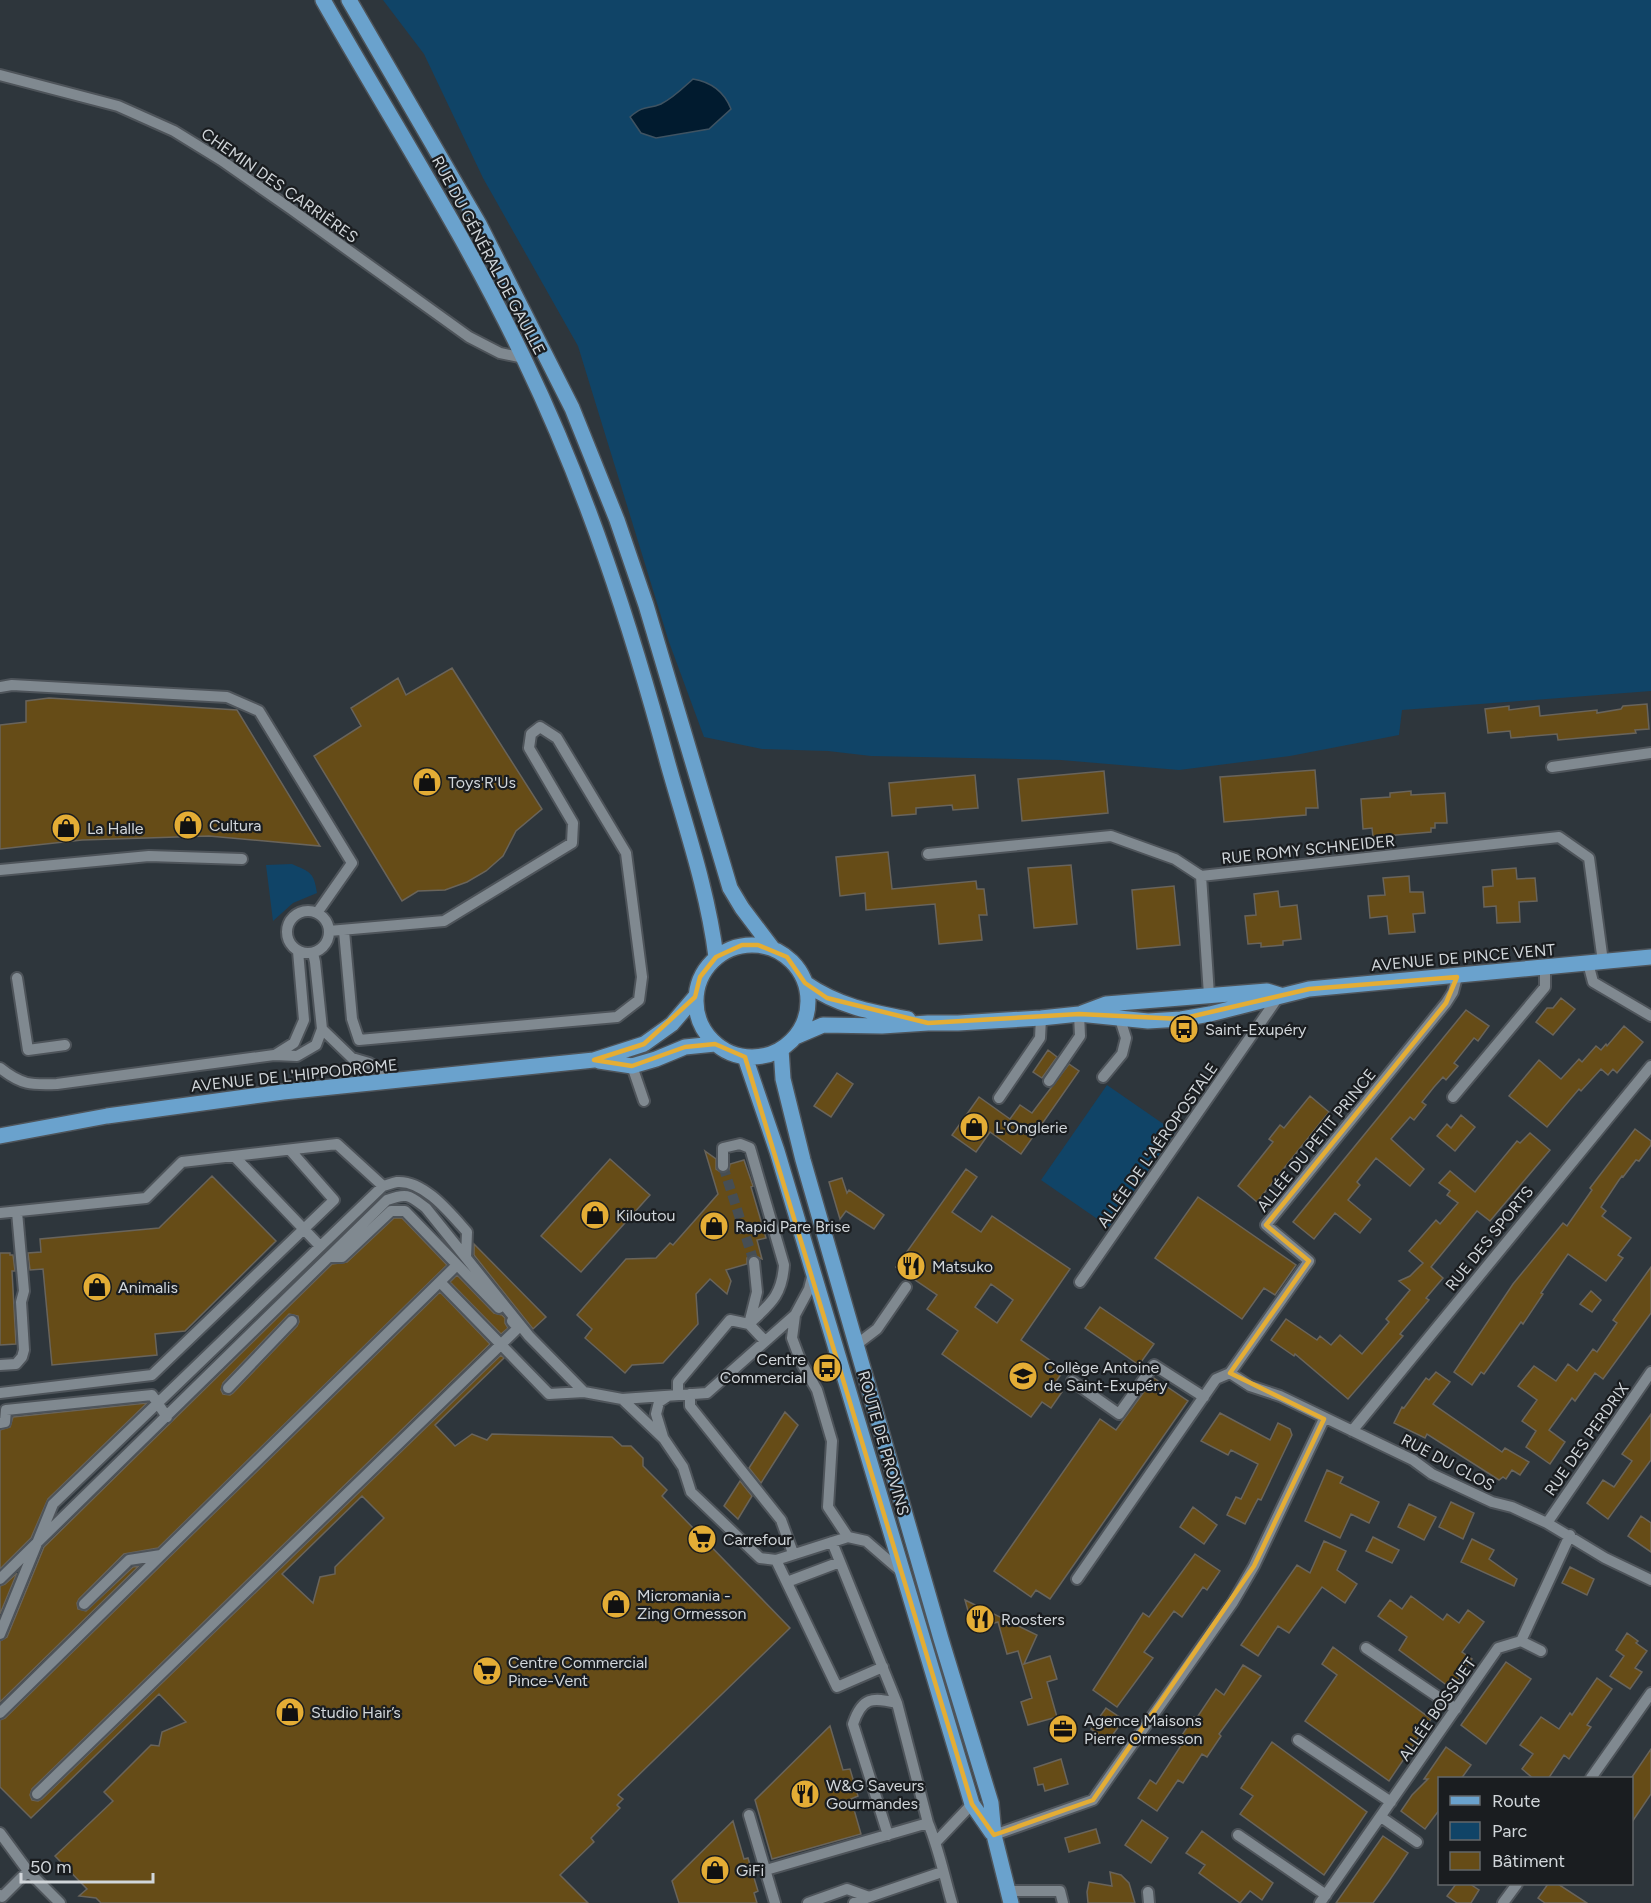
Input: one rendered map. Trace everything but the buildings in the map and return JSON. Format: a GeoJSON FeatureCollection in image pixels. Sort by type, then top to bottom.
{"type":"FeatureCollection","features":[{"type":"Feature","properties":{"kind":"main road","name":"RUE DU GÉNÉRAL DE GAULLE"},"geometry":{"type":"LineString","coordinates":[[323,0],[458,231],[524,358],[564,448],[600,539],[633,637],[703,892],[716,957]]}},
{"type":"Feature","properties":{"kind":"main road"},"geometry":{"type":"LineString","coordinates":[[349,0],[479,224],[572,408],[617,520],[646,605],[730,888],[773,949]]}},
{"type":"Feature","properties":{"kind":"main road"},"geometry":{"type":"LineString","coordinates":[[742,945],[758,945],[773,949],[787,957],[798,969],[805,983],[808,1002],[805,1020],[795,1037],[781,1049],[764,1056],[745,1057],[729,1053],[715,1044],[704,1031],[698,1016],[695,996],[700,977],[716,957],[742,945]]}},
{"type":"Feature","properties":{"kind":"main road","name":"AVENUE DE PINCE VENT"},"geometry":{"type":"LineString","coordinates":[[795,1037],[823,1025],[882,1026],[1079,1014],[1148,1021],[1181,1019],[1258,1003],[1280,995],[1309,989],[1457,977],[1651,957]]}},
{"type":"Feature","properties":{"kind":"main road","name":"AVENUE DE PINCE VENT"},"geometry":{"type":"LineString","coordinates":[[805,983],[827,998],[847,1005],[928,1023]]}},
{"type":"Feature","properties":{"kind":"main road","name":"AVENUE DE PINCE VENT"},"geometry":{"type":"LineString","coordinates":[[1079,1014],[1106,1004],[1267,990],[1280,995]]}},
{"type":"Feature","properties":{"kind":"main road","name":"AVENUE DE L'HIPPODROME"},"geometry":{"type":"LineString","coordinates":[[0,1136],[106,1116],[283,1092],[594,1060],[644,1044],[672,1024],[695,996]]}},
{"type":"Feature","properties":{"kind":"main road","name":"AVENUE DE L'HIPPODROME"},"geometry":{"type":"LineString","coordinates":[[594,1060],[632,1066],[685,1047],[715,1044]]}},
{"type":"Feature","properties":{"kind":"main road","name":"ROUTE DE PROVINS"},"geometry":{"type":"LineString","coordinates":[[781,1049],[785,1092],[856,1346],[991,1803],[994,1835],[1009,1897]]}},
{"type":"Feature","properties":{"kind":"main road","name":"ROUTE DE PROVINS"},"geometry":{"type":"LineString","coordinates":[[745,1057],[765,1111],[828,1318],[972,1804],[994,1835]]}},
{"type":"Feature","properties":{"kind":"street","name":"CHEMIN DES CARRIÈRES"},"geometry":{"type":"LineString","coordinates":[[0,75],[118,106],[174,131],[291,209],[469,337],[500,353],[524,358]]}},
{"type":"Feature","properties":{"kind":"street"},"geometry":{"type":"LineString","coordinates":[[0,687],[12,685],[227,698],[259,711],[352,863],[317,913]]}},
{"type":"Feature","properties":{"kind":"street"},"geometry":{"type":"LineString","coordinates":[[329,931],[444,921],[572,843],[573,823],[528,748],[531,734],[540,727],[557,738],[626,853],[642,977],[639,1000],[616,1017],[359,1040],[352,1019],[344,931]]}},
{"type":"Feature","properties":{"kind":"street"},"geometry":{"type":"LineString","coordinates":[[1552,767],[1651,753]]}},
{"type":"Feature","properties":{"kind":"street","name":"RUE ROMY SCHNEIDER"},"geometry":{"type":"LineString","coordinates":[[928,854],[1111,836],[1174,859],[1202,876],[1559,837],[1589,858],[1596,963]]}},
{"type":"Feature","properties":{"kind":"street"},"geometry":{"type":"LineString","coordinates":[[0,870],[149,856],[242,859]]}},
{"type":"Feature","properties":{"kind":"street"},"geometry":{"type":"LineString","coordinates":[[1202,876],[1209,995]]}},
{"type":"Feature","properties":{"kind":"street"},"geometry":{"type":"LineString","coordinates":[[303,911],[317,913],[327,924],[329,931],[325,945],[313,953],[298,951],[288,941],[287,926],[296,914],[303,911]]}},
{"type":"Feature","properties":{"kind":"street"},"geometry":{"type":"LineString","coordinates":[[274,1055],[294,1043],[304,1020],[298,951]]}},
{"type":"Feature","properties":{"kind":"street"},"geometry":{"type":"LineString","coordinates":[[0,1068],[10,1076],[31,1085],[48,1085],[274,1055],[297,1056],[316,1045],[322,1029],[313,953]]}},
{"type":"Feature","properties":{"kind":"street"},"geometry":{"type":"LineString","coordinates":[[1596,963],[1593,982],[1651,1016]]}},
{"type":"Feature","properties":{"kind":"street"},"geometry":{"type":"LineString","coordinates":[[1453,1097],[1545,987],[1545,968]]}},
{"type":"Feature","properties":{"kind":"street","name":"ALLÉE DU PETIT PRINCE"},"geometry":{"type":"LineString","coordinates":[[1230,1373],[1309,1261],[1266,1225],[1446,1003],[1453,992],[1457,977]]}},
{"type":"Feature","properties":{"kind":"street"},"geometry":{"type":"LineString","coordinates":[[17,978],[28,1050],[65,1046]]}},
{"type":"Feature","properties":{"kind":"street","name":"ALLÉE DE L'AÉROPOSTALE"},"geometry":{"type":"LineString","coordinates":[[1080,1282],[1280,995]]}},
{"type":"Feature","properties":{"kind":"street"},"geometry":{"type":"LineString","coordinates":[[1049,1081],[1080,1036],[1079,1014]]}},
{"type":"Feature","properties":{"kind":"street"},"geometry":{"type":"LineString","coordinates":[[999,1098],[1040,1038],[1041,1018]]}},
{"type":"Feature","properties":{"kind":"street"},"geometry":{"type":"LineString","coordinates":[[1103,1077],[1122,1054],[1126,1038],[1120,1019]]}},
{"type":"Feature","properties":{"kind":"street"},"geometry":{"type":"LineString","coordinates":[[322,1029],[352,1058],[369,1063],[399,1081]]}},
{"type":"Feature","properties":{"kind":"street"},"geometry":{"type":"LineString","coordinates":[[632,1066],[644,1101]]}},
{"type":"Feature","properties":{"kind":"street","name":"RUE DES SPORTS"},"geometry":{"type":"LineString","coordinates":[[1352,1431],[1651,1066]]}},
{"type":"Feature","properties":{"kind":"street"},"geometry":{"type":"LineString","coordinates":[[0,1213],[146,1198],[182,1162],[337,1144],[382,1186]]}},
{"type":"Feature","properties":{"kind":"street"},"geometry":{"type":"LineString","coordinates":[[723,1166],[723,1148],[740,1144],[750,1148],[784,1265],[783,1283],[776,1297],[749,1324]]}},
{"type":"Feature","properties":{"kind":"street"},"geometry":{"type":"LineString","coordinates":[[0,1393],[152,1375],[334,1200],[290,1150]]}},
{"type":"Feature","properties":{"kind":"street"},"geometry":{"type":"LineString","coordinates":[[234,1156],[319,1245]]}},
{"type":"Feature","properties":{"kind":"street"},"geometry":{"type":"LineString","coordinates":[[0,1634],[53,1504],[382,1186],[397,1182],[413,1184],[436,1199],[467,1232],[461,1261],[0,1713]]}},
{"type":"Feature","properties":{"kind":"street"},"geometry":{"type":"LineString","coordinates":[[0,1579],[387,1200],[399,1195],[409,1195],[426,1208],[461,1261],[518,1328],[37,1794]]}},
{"type":"Feature","properties":{"kind":"street"},"geometry":{"type":"LineString","coordinates":[[330,1257],[342,1257],[391,1211],[405,1211],[461,1261],[584,1392]]}},
{"type":"Feature","properties":{"kind":"street"},"geometry":{"type":"LineString","coordinates":[[0,1365],[16,1364],[24,1350],[21,1302],[24,1291],[17,1212]]}},
{"type":"Feature","properties":{"kind":"street"},"geometry":{"type":"LineString","coordinates":[[749,1324],[757,1292],[754,1262]]}},
{"type":"Feature","properties":{"kind":"street"},"geometry":{"type":"LineString","coordinates":[[440,1282],[549,1394],[584,1392],[622,1399],[707,1393],[795,1315],[809,1289],[813,1273]]}},
{"type":"Feature","properties":{"kind":"street"},"geometry":{"type":"LineString","coordinates":[[856,1346],[877,1329],[906,1287]]}},
{"type":"Feature","properties":{"kind":"street"},"geometry":{"type":"LineString","coordinates":[[795,1315],[792,1338],[801,1362],[817,1390],[832,1441],[828,1507],[849,1538]]}},
{"type":"Feature","properties":{"kind":"street"},"geometry":{"type":"LineString","coordinates":[[765,1341],[749,1324],[730,1320],[678,1382],[679,1395],[781,1520],[793,1553]]}},
{"type":"Feature","properties":{"kind":"street"},"geometry":{"type":"LineString","coordinates":[[228,1388],[292,1321]]}},
{"type":"Feature","properties":{"kind":"street"},"geometry":{"type":"LineString","coordinates":[[1072,1382],[1119,1414],[1154,1365],[1204,1397]]}},
{"type":"Feature","properties":{"kind":"street","name":"RUE DES PERDRIX"},"geometry":{"type":"LineString","coordinates":[[1547,1523],[1651,1372]]}},
{"type":"Feature","properties":{"kind":"street"},"geometry":{"type":"LineString","coordinates":[[1077,1579],[1216,1379],[1230,1373]]}},
{"type":"Feature","properties":{"kind":"street","name":"RUE DU CLOS"},"geometry":{"type":"LineString","coordinates":[[1230,1373],[1250,1386],[1280,1396],[1413,1460],[1432,1474],[1491,1503],[1512,1507],[1547,1523],[1605,1558],[1651,1580]]}},
{"type":"Feature","properties":{"kind":"street"},"geometry":{"type":"LineString","coordinates":[[0,1423],[5,1422],[3,1410],[152,1395],[167,1417]]}},
{"type":"Feature","properties":{"kind":"street"},"geometry":{"type":"LineString","coordinates":[[664,1439],[656,1414],[659,1402],[679,1395]]}},
{"type":"Feature","properties":{"kind":"street"},"geometry":{"type":"LineString","coordinates":[[622,1399],[664,1439],[683,1467],[691,1492],[760,1558],[776,1560],[849,1538],[866,1541],[904,1574]]}},
{"type":"Feature","properties":{"kind":"street"},"geometry":{"type":"LineString","coordinates":[[994,1835],[1093,1800],[1233,1602],[1254,1566],[1324,1419]]}},
{"type":"Feature","properties":{"kind":"street"},"geometry":{"type":"LineString","coordinates":[[1541,1651],[1521,1641],[1570,1535]]}},
{"type":"Feature","properties":{"kind":"street"},"geometry":{"type":"LineString","coordinates":[[832,1542],[897,1703],[928,1823],[936,1842],[942,1872],[952,1903]]}},
{"type":"Feature","properties":{"kind":"street"},"geometry":{"type":"LineString","coordinates":[[84,1604],[129,1560],[161,1555]]}},
{"type":"Feature","properties":{"kind":"street"},"geometry":{"type":"LineString","coordinates":[[776,1560],[837,1687],[883,1667]]}},
{"type":"Feature","properties":{"kind":"street"},"geometry":{"type":"LineString","coordinates":[[787,1582],[840,1562]]}},
{"type":"Feature","properties":{"kind":"street","name":"ALLÉE BOSSUET"},"geometry":{"type":"LineString","coordinates":[[1322,1901],[1498,1648],[1521,1641]]}},
{"type":"Feature","properties":{"kind":"street"},"geometry":{"type":"LineString","coordinates":[[1366,1648],[1456,1709]]}},
{"type":"Feature","properties":{"kind":"street"},"geometry":{"type":"LineString","coordinates":[[1592,1777],[1651,1693]]}},
{"type":"Feature","properties":{"kind":"street"},"geometry":{"type":"LineString","coordinates":[[888,1835],[853,1724],[857,1711],[866,1702],[876,1698],[897,1703]]}},
{"type":"Feature","properties":{"kind":"street"},"geometry":{"type":"LineString","coordinates":[[1298,1740],[1390,1803]]}},
{"type":"Feature","properties":{"kind":"street"},"geometry":{"type":"LineString","coordinates":[[936,1842],[972,1804]]}},
{"type":"Feature","properties":{"kind":"street"},"geometry":{"type":"LineString","coordinates":[[749,1815],[775,1903]]}},
{"type":"Feature","properties":{"kind":"street"},"geometry":{"type":"LineString","coordinates":[[1381,1817],[1417,1842]]}},
{"type":"Feature","properties":{"kind":"street"},"geometry":{"type":"LineString","coordinates":[[766,1870],[928,1823]]}},
{"type":"Feature","properties":{"kind":"street"},"geometry":{"type":"LineString","coordinates":[[0,1833],[28,1871],[60,1903]]}},
{"type":"Feature","properties":{"kind":"street"},"geometry":{"type":"LineString","coordinates":[[1239,1835],[1322,1901]]}},
{"type":"Feature","properties":{"kind":"street"},"geometry":{"type":"LineString","coordinates":[[0,1897],[28,1871]]}},
{"type":"Feature","properties":{"kind":"street"},"geometry":{"type":"LineString","coordinates":[[854,1903],[942,1872]]}},
{"type":"Feature","properties":{"kind":"street"},"geometry":{"type":"LineString","coordinates":[[1503,1903],[1516,1885]]}},
{"type":"Feature","properties":{"kind":"street"},"geometry":{"type":"LineString","coordinates":[[808,1903],[847,1889],[869,1897]]}},
{"type":"Feature","properties":{"kind":"street"},"geometry":{"type":"LineString","coordinates":[[1009,1897],[1060,1891],[1063,1903]]}},
{"type":"Feature","properties":{"kind":"highlighted area"},"geometry":{"type":"Polygon","coordinates":[[[742,945],[758,945],[787,957],[805,983],[827,998],[928,1023],[1079,1014],[1181,1019],[1309,989],[1457,977],[1446,1003],[1266,1225],[1309,1261],[1230,1373],[1324,1419],[1254,1566],[1093,1800],[994,1835],[972,1804],[745,1057],[715,1044],[685,1047],[632,1066],[594,1060],[644,1044],[695,997],[700,977],[716,957],[742,945]]]}},
{"type":"Feature","properties":{"kind":"green space"},"geometry":{"type":"Polygon","coordinates":[[[383,0],[1651,0],[1651,691],[1402,710],[1399,735],[1290,756],[1179,770],[1061,760],[871,756],[828,751],[762,749],[704,737],[669,642],[578,346],[483,178],[424,54],[383,0]]]}},
{"type":"Feature","properties":{"kind":"green space"},"geometry":{"type":"Polygon","coordinates":[[[292,864],[313,877],[317,893],[293,903],[273,921],[266,865],[292,864]]]}},
{"type":"Feature","properties":{"kind":"green space"},"geometry":{"type":"Polygon","coordinates":[[[1107,1085],[1175,1132],[1109,1227],[1041,1180],[1107,1085]]]}},
{"type":"Feature","properties":{"kind":"shaded area"},"geometry":{"type":"Polygon","coordinates":[[[693,79],[706,82],[716,88],[725,97],[731,109],[709,129],[656,138],[641,133],[630,117],[643,109],[665,102],[693,79]]]}},
{"type":"Feature","properties":{"kind":"tunnel"},"geometry":{"type":"LineString","coordinates":[[723,1166],[754,1262]]}},
{"type":"Feature","properties":{"kind":"place","name":"Toys'R'Us"},"geometry":{"type":"Point","coordinates":[427,782]}},
{"type":"Feature","properties":{"kind":"place","name":"Cultura"},"geometry":{"type":"Point","coordinates":[188,825]}},
{"type":"Feature","properties":{"kind":"place","name":"La Halle"},"geometry":{"type":"Point","coordinates":[66,828]}},
{"type":"Feature","properties":{"kind":"place","name":"Saint-Exupéry"},"geometry":{"type":"Point","coordinates":[1184,1029]}},
{"type":"Feature","properties":{"kind":"place","name":"L'Onglerie"},"geometry":{"type":"Point","coordinates":[974,1127]}},
{"type":"Feature","properties":{"kind":"place","name":"Kiloutou"},"geometry":{"type":"Point","coordinates":[595,1215]}},
{"type":"Feature","properties":{"kind":"place","name":"Rapid Pare Brise"},"geometry":{"type":"Point","coordinates":[714,1226]}},
{"type":"Feature","properties":{"kind":"place","name":"Matsuko"},"geometry":{"type":"Point","coordinates":[911,1266]}},
{"type":"Feature","properties":{"kind":"place","name":"Animalis"},"geometry":{"type":"Point","coordinates":[97,1287]}},
{"type":"Feature","properties":{"kind":"place","name":"Centre Commercial"},"geometry":{"type":"Point","coordinates":[827,1368]}},
{"type":"Feature","properties":{"kind":"place","name":"Collège Antoine de Saint-Exupéry"},"geometry":{"type":"Point","coordinates":[1023,1376]}},
{"type":"Feature","properties":{"kind":"place","name":"Carrefour"},"geometry":{"type":"Point","coordinates":[702,1539]}},
{"type":"Feature","properties":{"kind":"place","name":"Micromania - Zing Ormesson"},"geometry":{"type":"Point","coordinates":[616,1604]}},
{"type":"Feature","properties":{"kind":"place","name":"Roosters"},"geometry":{"type":"Point","coordinates":[980,1619]}},
{"type":"Feature","properties":{"kind":"place","name":"Centre Commercial Pince-Vent"},"geometry":{"type":"Point","coordinates":[487,1671]}},
{"type":"Feature","properties":{"kind":"place","name":"Studio Hair’s"},"geometry":{"type":"Point","coordinates":[290,1712]}},
{"type":"Feature","properties":{"kind":"place","name":"Agence Maisons Pierre Ormesson"},"geometry":{"type":"Point","coordinates":[1063,1729]}},
{"type":"Feature","properties":{"kind":"place","name":"W&G Saveurs Gourmandes"},"geometry":{"type":"Point","coordinates":[805,1794]}},
{"type":"Feature","properties":{"kind":"place","name":"GiFi"},"geometry":{"type":"Point","coordinates":[715,1870]}}]}
